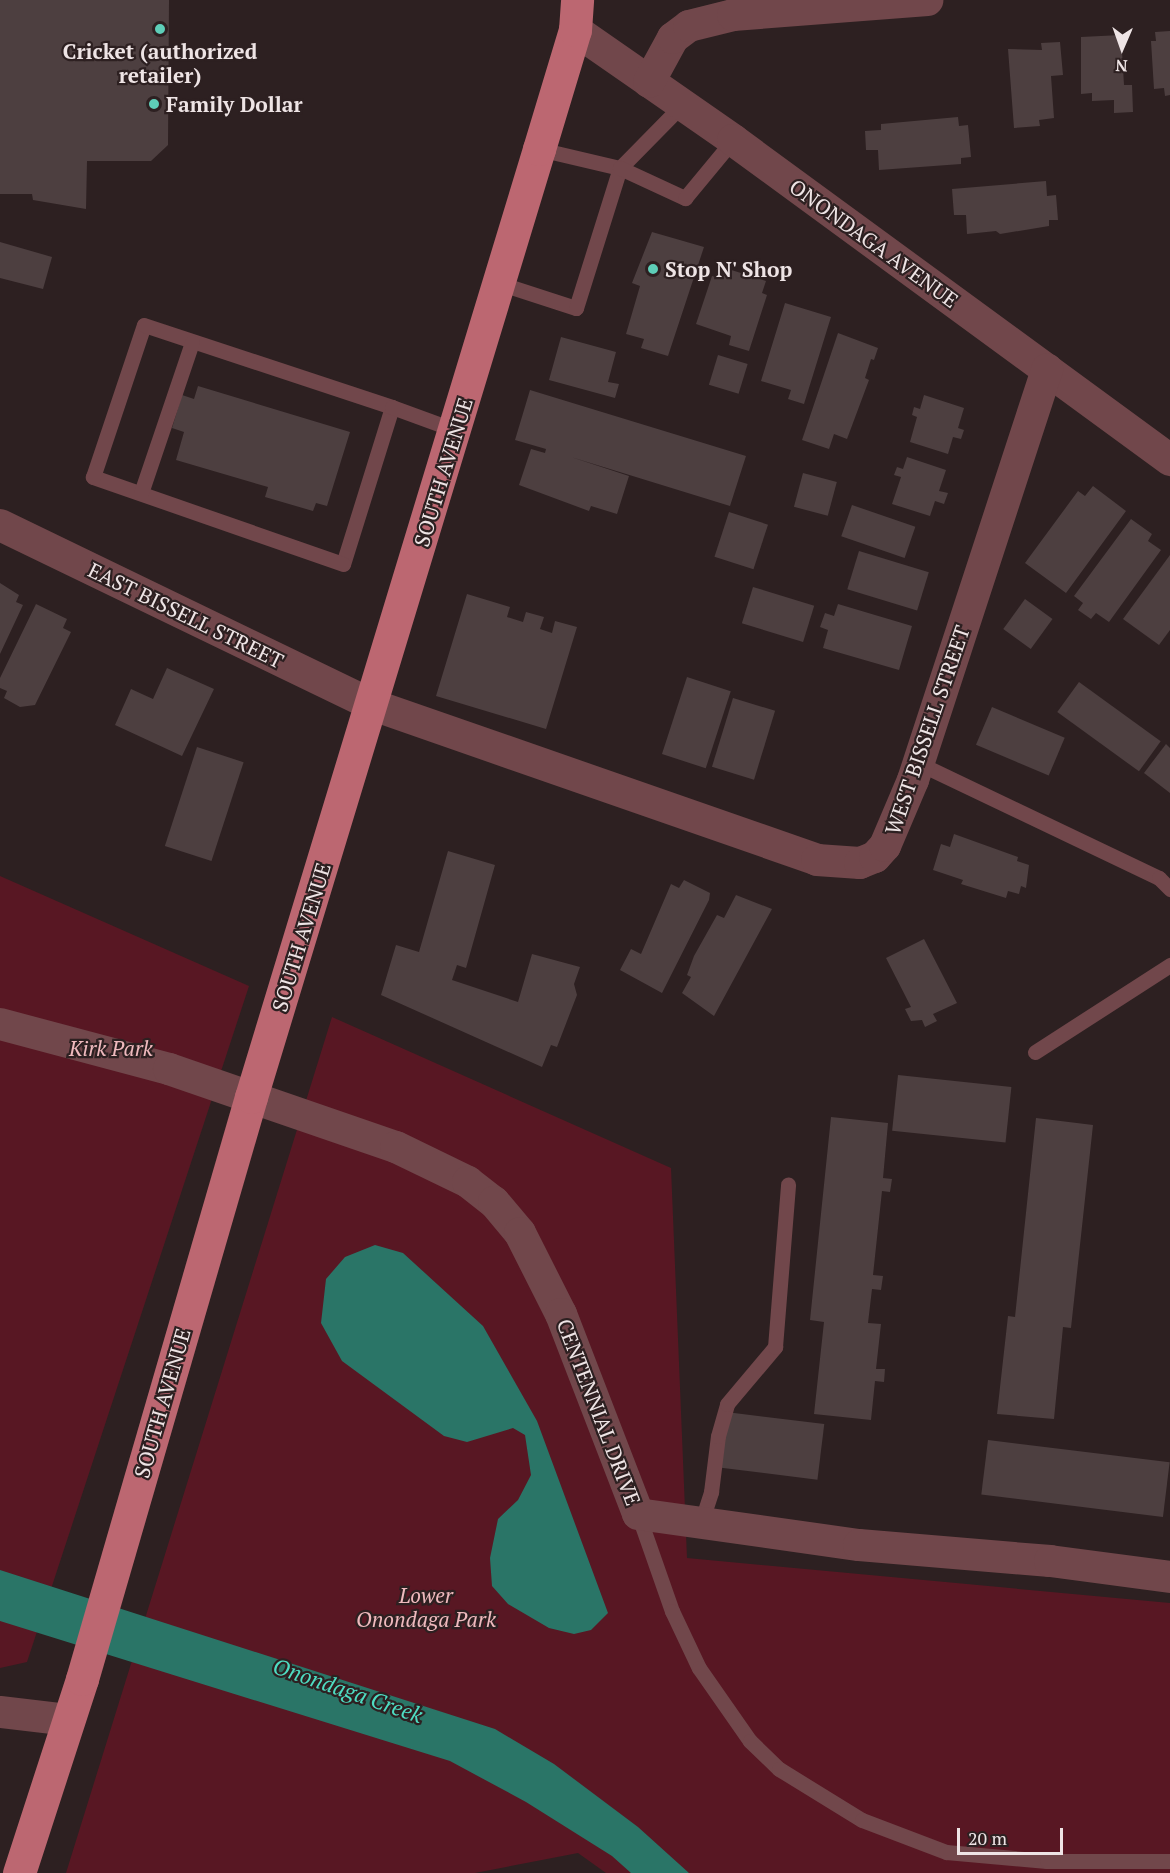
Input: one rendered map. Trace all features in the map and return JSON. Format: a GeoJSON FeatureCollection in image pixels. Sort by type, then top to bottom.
{"type":"FeatureCollection","features":[{"type":"Feature","properties":{"kind":"main road","name":"SOUTH AVENUE"},"geometry":{"type":"LineString","coordinates":[[19,1873],[81,1679],[251,1098],[373,705],[539,149],[576,15]]}},
{"type":"Feature","properties":{"kind":"street"},"geometry":{"type":"LineString","coordinates":[[649,82],[673,38],[689,26],[733,15],[844,3],[927,0]]}},
{"type":"Feature","properties":{"kind":"street","name":"ONONDAGA AVENUE"},"geometry":{"type":"LineString","coordinates":[[576,15],[649,82],[681,106],[733,140],[1170,460]]}},
{"type":"Feature","properties":{"kind":"street","name":"WEST BISSELL STREET"},"geometry":{"type":"LineString","coordinates":[[373,705],[817,860],[860,863],[875,857],[885,846],[918,764],[1047,369]]}},
{"type":"Feature","properties":{"kind":"street","name":"EAST BISSELL STREET"},"geometry":{"type":"LineString","coordinates":[[0,525],[373,705]]}},
{"type":"Feature","properties":{"kind":"street","name":"CENTENNIAL DRIVE"},"geometry":{"type":"LineString","coordinates":[[0,1024],[169,1069],[396,1147],[468,1182],[494,1202],[520,1233],[561,1314],[639,1514],[859,1545],[1050,1561],[1170,1577]]}},
{"type":"Feature","properties":{"kind":"street"},"geometry":{"type":"LineString","coordinates":[[0,1712],[68,1720]]}},
{"type":"Feature","properties":{"kind":"lane"},"geometry":{"type":"LineString","coordinates":[[499,283],[576,308],[620,168],[681,106]]}},
{"type":"Feature","properties":{"kind":"lane"},"geometry":{"type":"LineString","coordinates":[[539,149],[620,168],[685,198],[733,140]]}},
{"type":"Feature","properties":{"kind":"lane"},"geometry":{"type":"LineString","coordinates":[[392,407],[343,564],[93,477],[144,325],[192,342],[392,407],[455,429]]}},
{"type":"Feature","properties":{"kind":"lane"},"geometry":{"type":"LineString","coordinates":[[141,493],[192,342]]}},
{"type":"Feature","properties":{"kind":"lane"},"geometry":{"type":"LineString","coordinates":[[918,764],[1159,878],[1170,889]]}},
{"type":"Feature","properties":{"kind":"lane"},"geometry":{"type":"LineString","coordinates":[[1035,1052],[1170,965]]}},
{"type":"Feature","properties":{"kind":"lane"},"geometry":{"type":"LineString","coordinates":[[701,1523],[711,1492],[718,1436],[727,1404],[775,1347],[788,1185]]}},
{"type":"Feature","properties":{"kind":"lane"},"geometry":{"type":"LineString","coordinates":[[639,1514],[672,1611],[699,1668],[750,1741],[779,1768],[862,1821],[946,1852],[1047,1861],[1170,1861]]}},
{"type":"Feature","properties":{"kind":"green space","name":"Kirk Park"},"geometry":{"type":"Polygon","coordinates":[[[0,876],[249,986],[27,1662],[0,1668],[0,876]]]}},
{"type":"Feature","properties":{"kind":"green space","name":"Lower Onondaga Park"},"geometry":{"type":"Polygon","coordinates":[[[332,1017],[671,1168],[687,1558],[1170,1603],[1170,1873],[606,1873],[578,1853],[475,1873],[66,1873],[332,1017]]]}},
{"type":"Feature","properties":{"kind":"water"},"geometry":{"type":"Polygon","coordinates":[[[375,1245],[403,1253],[483,1326],[537,1421],[608,1613],[591,1630],[574,1634],[549,1628],[508,1604],[492,1586],[490,1558],[498,1519],[518,1500],[531,1475],[525,1435],[513,1428],[467,1442],[444,1436],[342,1361],[321,1323],[326,1279],[345,1257],[375,1245]]]}},
{"type":"Feature","properties":{"kind":"water","name":"Onondaga Creek"},"geometry":{"type":"Polygon","coordinates":[[[0,1570],[495,1729],[554,1764],[638,1827],[689,1873],[631,1873],[612,1856],[526,1802],[450,1761],[0,1621],[0,1570]]]}},
{"type":"Feature","properties":{"kind":"building"},"geometry":{"type":"Polygon","coordinates":[[[0,0],[169,0],[168,145],[151,161],[87,161],[86,209],[33,200],[32,194],[0,194],[0,0]]]}},
{"type":"Feature","properties":{"kind":"building"},"geometry":{"type":"Polygon","coordinates":[[[1170,31],[1170,95],[1165,96],[1164,88],[1154,89],[1151,41],[1156,41],[1155,32],[1170,31]]]}},
{"type":"Feature","properties":{"kind":"building"},"geometry":{"type":"Polygon","coordinates":[[[1121,35],[1124,85],[1132,85],[1133,112],[1114,113],[1114,100],[1092,101],[1092,93],[1081,94],[1081,37],[1121,35]]]}},
{"type":"Feature","properties":{"kind":"building"},"geometry":{"type":"Polygon","coordinates":[[[1060,42],[1063,75],[1051,76],[1054,118],[1039,120],[1040,126],[1014,128],[1008,49],[1042,50],[1041,43],[1060,42]]]}},
{"type":"Feature","properties":{"kind":"building"},"geometry":{"type":"Polygon","coordinates":[[[958,117],[959,126],[968,125],[971,157],[961,158],[961,164],[879,170],[878,150],[866,150],[865,131],[881,130],[881,124],[958,117]]]}},
{"type":"Feature","properties":{"kind":"building"},"geometry":{"type":"Polygon","coordinates":[[[1046,181],[1047,196],[1056,195],[1058,220],[1049,220],[1049,226],[1000,234],[996,231],[967,234],[966,215],[954,215],[952,189],[1046,181]]]}},
{"type":"Feature","properties":{"kind":"building"},"geometry":{"type":"Polygon","coordinates":[[[652,232],[704,247],[668,356],[641,348],[644,339],[626,334],[640,286],[632,283],[652,232]]]}},
{"type":"Feature","properties":{"kind":"building"},"geometry":{"type":"Polygon","coordinates":[[[0,242],[52,257],[43,289],[0,278],[0,242]]]}},
{"type":"Feature","properties":{"kind":"building"},"geometry":{"type":"Polygon","coordinates":[[[725,268],[766,281],[762,293],[767,295],[749,351],[729,345],[731,336],[696,324],[712,276],[721,279],[725,268]]]}},
{"type":"Feature","properties":{"kind":"building"},"geometry":{"type":"Polygon","coordinates":[[[785,303],[831,317],[804,404],[788,399],[791,390],[761,381],[785,303]]]}},
{"type":"Feature","properties":{"kind":"building"},"geometry":{"type":"Polygon","coordinates":[[[838,333],[878,348],[874,360],[871,359],[865,378],[869,380],[847,439],[834,434],[829,449],[802,440],[838,333]]]}},
{"type":"Feature","properties":{"kind":"building"},"geometry":{"type":"Polygon","coordinates":[[[561,337],[616,352],[608,382],[619,384],[615,398],[549,380],[561,337]]]}},
{"type":"Feature","properties":{"kind":"building"},"geometry":{"type":"Polygon","coordinates":[[[718,355],[748,364],[739,394],[709,385],[718,355]]]}},
{"type":"Feature","properties":{"kind":"building"},"geometry":{"type":"Polygon","coordinates":[[[198,386],[350,432],[327,506],[316,503],[313,511],[265,497],[268,487],[176,460],[184,432],[172,428],[182,395],[194,399],[198,386]]]}},
{"type":"Feature","properties":{"kind":"building"},"geometry":{"type":"Polygon","coordinates":[[[530,390],[746,456],[730,506],[571,457],[629,476],[617,514],[591,506],[589,511],[519,485],[531,449],[545,453],[546,449],[515,440],[530,390]]]}},
{"type":"Feature","properties":{"kind":"building"},"geometry":{"type":"Polygon","coordinates":[[[924,395],[964,408],[958,428],[964,430],[961,439],[953,437],[948,454],[910,442],[917,417],[912,415],[914,407],[920,409],[924,395]]]}},
{"type":"Feature","properties":{"kind":"building"},"geometry":{"type":"Polygon","coordinates":[[[907,457],[946,470],[939,491],[948,493],[944,504],[935,501],[930,516],[892,504],[901,477],[894,475],[897,467],[903,469],[907,457]]]}},
{"type":"Feature","properties":{"kind":"building"},"geometry":{"type":"Polygon","coordinates":[[[803,473],[837,482],[828,516],[794,507],[803,473]]]}},
{"type":"Feature","properties":{"kind":"building"},"geometry":{"type":"Polygon","coordinates":[[[1093,486],[1126,511],[1066,593],[1025,563],[1078,491],[1085,496],[1093,486]]]}},
{"type":"Feature","properties":{"kind":"building"},"geometry":{"type":"Polygon","coordinates":[[[852,505],[915,527],[905,558],[841,536],[852,505]]]}},
{"type":"Feature","properties":{"kind":"building"},"geometry":{"type":"Polygon","coordinates":[[[729,512],[768,525],[753,569],[714,557],[729,512]]]}},
{"type":"Feature","properties":{"kind":"building"},"geometry":{"type":"Polygon","coordinates":[[[1131,519],[1152,534],[1148,541],[1161,550],[1109,622],[1096,613],[1091,619],[1078,610],[1083,603],[1074,596],[1131,519]]]}},
{"type":"Feature","properties":{"kind":"building"},"geometry":{"type":"Polygon","coordinates":[[[859,551],[929,572],[917,611],[847,589],[859,551]]]}},
{"type":"Feature","properties":{"kind":"building"},"geometry":{"type":"Polygon","coordinates":[[[1170,555],[1170,630],[1159,645],[1123,619],[1170,555]]]}},
{"type":"Feature","properties":{"kind":"building"},"geometry":{"type":"Polygon","coordinates":[[[0,583],[19,595],[16,602],[23,605],[0,654],[0,583]]]}},
{"type":"Feature","properties":{"kind":"building"},"geometry":{"type":"Polygon","coordinates":[[[753,587],[814,606],[803,642],[742,623],[753,587]]]}},
{"type":"Feature","properties":{"kind":"building"},"geometry":{"type":"Polygon","coordinates":[[[467,594],[510,607],[507,617],[523,622],[526,612],[544,617],[540,629],[552,633],[555,621],[577,627],[546,729],[436,696],[467,594]]]}},
{"type":"Feature","properties":{"kind":"building"},"geometry":{"type":"Polygon","coordinates":[[[1025,599],[1053,619],[1031,649],[1003,629],[1025,599]]]}},
{"type":"Feature","properties":{"kind":"building"},"geometry":{"type":"Polygon","coordinates":[[[36,604],[67,619],[63,628],[71,632],[35,705],[20,707],[4,698],[7,691],[0,688],[0,678],[36,604]]]}},
{"type":"Feature","properties":{"kind":"building"},"geometry":{"type":"Polygon","coordinates":[[[838,604],[912,626],[899,670],[823,648],[828,630],[820,627],[825,613],[834,616],[838,604]]]}},
{"type":"Feature","properties":{"kind":"building"},"geometry":{"type":"Polygon","coordinates":[[[167,668],[214,689],[182,756],[115,725],[131,689],[153,699],[167,668]]]}},
{"type":"Feature","properties":{"kind":"building"},"geometry":{"type":"Polygon","coordinates":[[[687,677],[731,691],[706,768],[662,754],[687,677]]]}},
{"type":"Feature","properties":{"kind":"building"},"geometry":{"type":"Polygon","coordinates":[[[1079,682],[1161,741],[1139,771],[1057,712],[1079,682]]]}},
{"type":"Feature","properties":{"kind":"building"},"geometry":{"type":"Polygon","coordinates":[[[733,698],[775,711],[754,780],[712,767],[733,698]]]}},
{"type":"Feature","properties":{"kind":"building"},"geometry":{"type":"Polygon","coordinates":[[[992,707],[1065,738],[1049,776],[976,745],[992,707]]]}},
{"type":"Feature","properties":{"kind":"building"},"geometry":{"type":"Polygon","coordinates":[[[1166,744],[1170,748],[1170,793],[1144,773],[1166,744]]]}},
{"type":"Feature","properties":{"kind":"building"},"geometry":{"type":"Polygon","coordinates":[[[197,747],[244,762],[211,861],[165,846],[197,747]]]}},
{"type":"Feature","properties":{"kind":"building"},"geometry":{"type":"Polygon","coordinates":[[[954,834],[1018,857],[1017,861],[1029,865],[1026,888],[1021,886],[1019,894],[1008,891],[1006,898],[961,884],[963,880],[933,870],[941,844],[950,847],[954,834]]]}},
{"type":"Feature","properties":{"kind":"building"},"geometry":{"type":"Polygon","coordinates":[[[448,851],[495,865],[466,968],[457,965],[452,980],[518,1002],[532,954],[580,967],[574,984],[577,995],[557,1047],[551,1045],[542,1067],[381,995],[396,945],[419,952],[448,851]]]}},
{"type":"Feature","properties":{"kind":"building"},"geometry":{"type":"Polygon","coordinates":[[[684,880],[710,893],[709,900],[662,993],[620,970],[631,949],[641,954],[671,884],[679,888],[684,880]]]}},
{"type":"Feature","properties":{"kind":"building"},"geometry":{"type":"Polygon","coordinates":[[[736,895],[772,909],[714,1016],[682,993],[691,977],[687,975],[694,956],[717,915],[724,918],[736,895]]]}},
{"type":"Feature","properties":{"kind":"building"},"geometry":{"type":"Polygon","coordinates":[[[924,939],[957,1003],[933,1014],[937,1021],[925,1027],[922,1020],[911,1021],[905,1009],[911,1007],[886,958],[924,939]]]}},
{"type":"Feature","properties":{"kind":"building"},"geometry":{"type":"Polygon","coordinates":[[[898,1075],[1011,1087],[1006,1143],[892,1131],[898,1075]]]}},
{"type":"Feature","properties":{"kind":"building"},"geometry":{"type":"Polygon","coordinates":[[[831,1117],[888,1123],[883,1178],[892,1179],[890,1192],[882,1191],[873,1275],[883,1276],[881,1290],[872,1289],[868,1323],[881,1324],[876,1369],[885,1369],[884,1382],[875,1381],[871,1420],[814,1414],[824,1322],[810,1320],[831,1117]]]}},
{"type":"Feature","properties":{"kind":"building"},"geometry":{"type":"Polygon","coordinates":[[[1036,1118],[1093,1125],[1071,1328],[1063,1327],[1054,1419],[997,1414],[1008,1316],[1015,1317],[1036,1118]]]}},
{"type":"Feature","properties":{"kind":"building"},"geometry":{"type":"Polygon","coordinates":[[[726,1412],[824,1424],[817,1480],[719,1468],[726,1412]]]}},
{"type":"Feature","properties":{"kind":"building"},"geometry":{"type":"Polygon","coordinates":[[[988,1440],[1170,1462],[1163,1517],[981,1495],[988,1440]]]}},
{"type":"Feature","properties":{"kind":"place","name":"Cricket (authorized retailer)"},"geometry":{"type":"Point","coordinates":[160,29]}},
{"type":"Feature","properties":{"kind":"place","name":"Family Dollar"},"geometry":{"type":"Point","coordinates":[154,104]}},
{"type":"Feature","properties":{"kind":"place","name":"Stop N' Shop"},"geometry":{"type":"Point","coordinates":[653,269]}}]}
